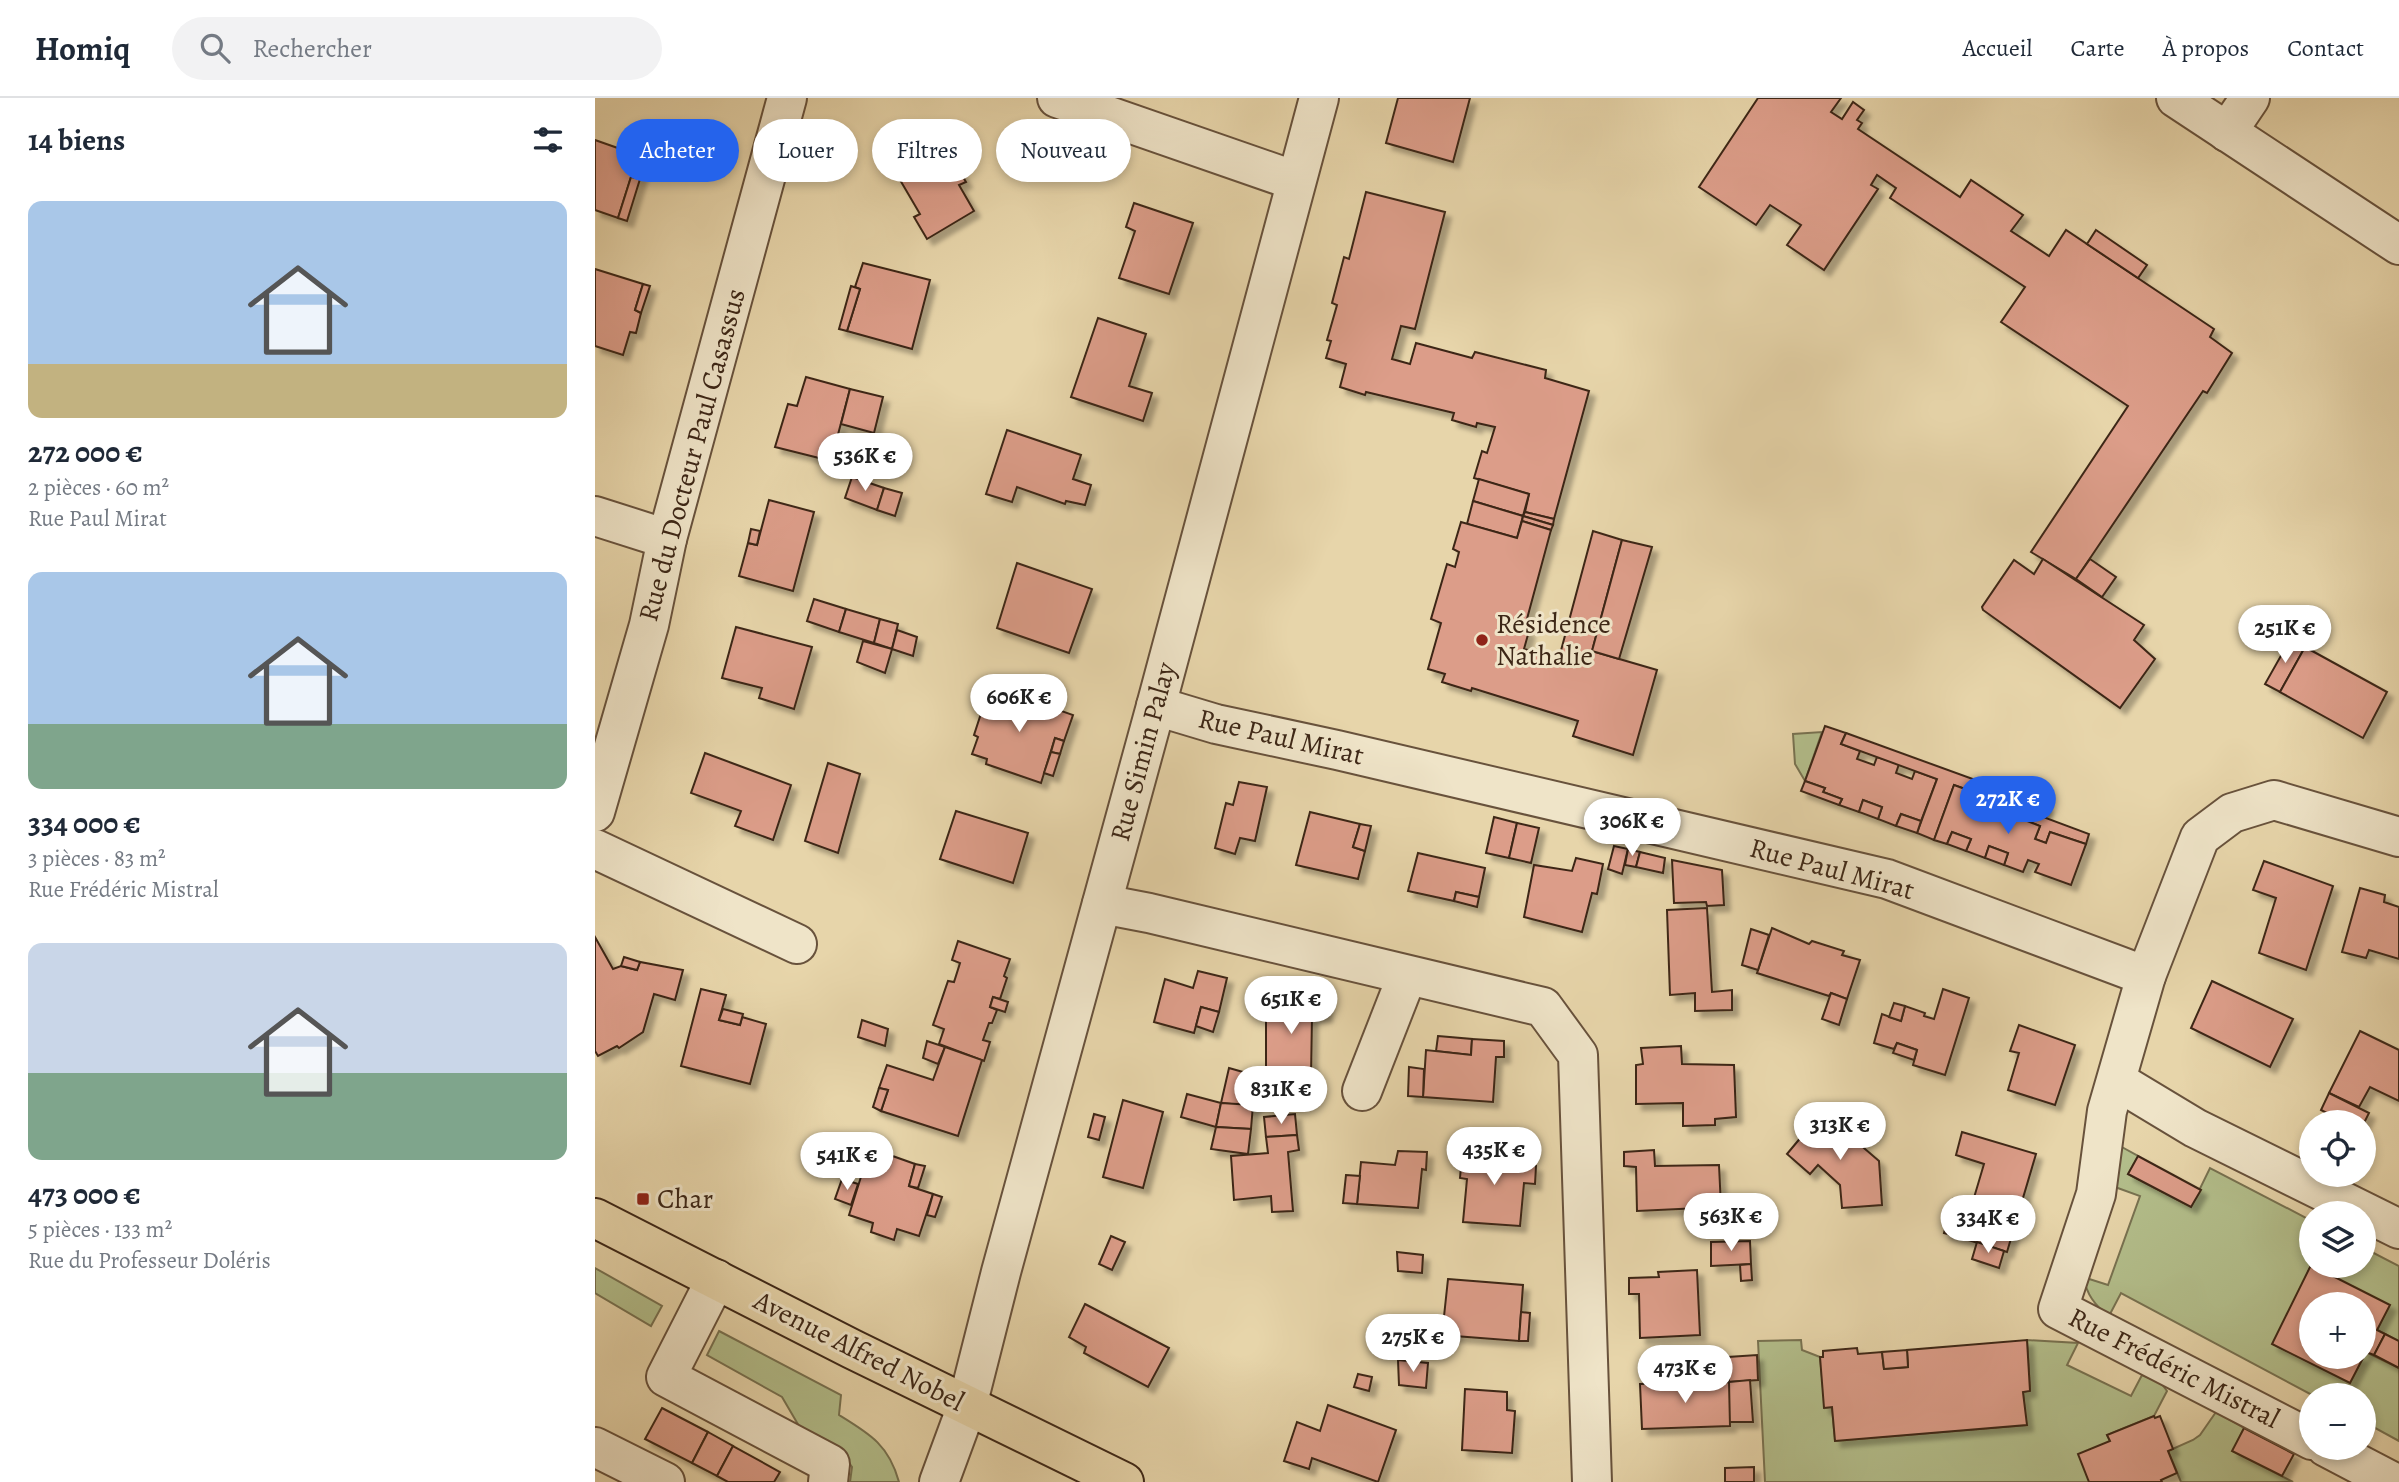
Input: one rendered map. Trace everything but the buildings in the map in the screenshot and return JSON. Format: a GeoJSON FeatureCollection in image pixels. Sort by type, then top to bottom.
{"type":"FeatureCollection","features":[{"type":"Feature","properties":{"kind":"main road","name":"Avenue Alfred Nobel"},"geometry":{"type":"LineString","coordinates":[[595,1217],[1123,1482]]}},
{"type":"Feature","properties":{"kind":"street","name":"Rue du Docteur Paul Casassus"},"geometry":{"type":"LineString","coordinates":[[595,812],[649,625],[667,539],[787,98]]}},
{"type":"Feature","properties":{"kind":"street"},"geometry":{"type":"LineString","coordinates":[[1057,98],[1296,181]]}},
{"type":"Feature","properties":{"kind":"street","name":"Rue Simin Palay"},"geometry":{"type":"LineString","coordinates":[[939,1482],[967,1406],[1319,98]]}},
{"type":"Feature","properties":{"kind":"street"},"geometry":{"type":"LineString","coordinates":[[2176,98],[2399,245]]}},
{"type":"Feature","properties":{"kind":"street"},"geometry":{"type":"LineString","coordinates":[[2227,132],[2250,98]]}},
{"type":"Feature","properties":{"kind":"street"},"geometry":{"type":"LineString","coordinates":[[595,516],[667,539]]}},
{"type":"Feature","properties":{"kind":"street","name":"Rue Paul Mirat"},"geometry":{"type":"LineString","coordinates":[[1156,706],[1216,724],[1887,879],[2146,976]]}},
{"type":"Feature","properties":{"kind":"street"},"geometry":{"type":"LineString","coordinates":[[2146,976],[2200,837],[2232,813],[2274,800],[2399,837]]}},
{"type":"Feature","properties":{"kind":"street"},"geometry":{"type":"LineString","coordinates":[[595,849],[797,944]]}},
{"type":"Feature","properties":{"kind":"street"},"geometry":{"type":"LineString","coordinates":[[1103,904],[1543,1007],[1577,1055],[1592,1482]]}},
{"type":"Feature","properties":{"kind":"street"},"geometry":{"type":"LineString","coordinates":[[1362,1091],[1407,976]]}},
{"type":"Feature","properties":{"kind":"street","name":"Rue Frédéric Mistral"},"geometry":{"type":"LineString","coordinates":[[2146,976],[2107,1111],[2096,1194],[2058,1308],[2299,1433]]}},
{"type":"Feature","properties":{"kind":"street"},"geometry":{"type":"LineString","coordinates":[[2117,1081],[2195,1128],[2399,1229]]}},
{"type":"Feature","properties":{"kind":"street"},"geometry":{"type":"LineString","coordinates":[[716,1279],[666,1377],[830,1464],[828,1482]]}},
{"type":"Feature","properties":{"kind":"street"},"geometry":{"type":"LineString","coordinates":[[595,1447],[665,1482]]}},
{"type":"Feature","properties":{"kind":"street"},"geometry":{"type":"LineString","coordinates":[[2351,1460],[2393,1482]]}},
{"type":"Feature","properties":{"kind":"green space"},"geometry":{"type":"Polygon","coordinates":[[[1822,732],[1805,781],[1795,764],[1793,734],[1822,732]]]}},
{"type":"Feature","properties":{"kind":"green space"},"geometry":{"type":"Polygon","coordinates":[[[2120,1146],[2138,1156],[2128,1174],[2191,1207],[2210,1168],[2299,1214],[2299,1278],[2305,1278],[2273,1344],[2299,1357],[2299,1369],[2322,1369],[2350,1383],[2299,1383],[2299,1388],[2121,1293],[2109,1316],[2099,1308],[2089,1294],[2083,1277],[2108,1285],[2140,1196],[2115,1187],[2120,1146]]]}},
{"type":"Feature","properties":{"kind":"green space"},"geometry":{"type":"Polygon","coordinates":[[[2376,1254],[2399,1266],[2399,1341],[2377,1330],[2389,1305],[2376,1298],[2376,1292],[2363,1292],[2335,1278],[2376,1278],[2376,1254]]]}},
{"type":"Feature","properties":{"kind":"green space"},"geometry":{"type":"Polygon","coordinates":[[[595,1268],[662,1306],[651,1326],[595,1293],[595,1268]]]}},
{"type":"Feature","properties":{"kind":"green space"},"geometry":{"type":"Polygon","coordinates":[[[719,1331],[841,1395],[839,1415],[877,1442],[890,1459],[899,1482],[850,1482],[852,1467],[847,1460],[806,1438],[782,1397],[707,1355],[719,1331]]]}},
{"type":"Feature","properties":{"kind":"green space"},"geometry":{"type":"Polygon","coordinates":[[[1801,1340],[1802,1350],[1820,1357],[1825,1408],[1832,1407],[1835,1441],[2026,1425],[2023,1392],[2030,1390],[2027,1340],[2078,1343],[2067,1365],[2131,1396],[2142,1375],[2161,1383],[2167,1391],[2154,1416],[2107,1435],[2110,1441],[2089,1482],[1765,1482],[1758,1341],[1801,1340]]]}},
{"type":"Feature","properties":{"kind":"green space"},"geometry":{"type":"Polygon","coordinates":[[[2376,1357],[2399,1368],[2399,1441],[2376,1429],[2376,1383],[2350,1383],[2357,1369],[2376,1369],[2376,1357]]]}},
{"type":"Feature","properties":{"kind":"green space"},"geometry":{"type":"Polygon","coordinates":[[[2216,1412],[2244,1428],[2233,1451],[2293,1482],[2181,1482],[2168,1451],[2200,1435],[2216,1412]]]}},
{"type":"Feature","properties":{"kind":"place","name":"Résidence Nathalie"},"geometry":{"type":"Point","coordinates":[1482,640]}},
{"type":"Feature","properties":{"kind":"place","name":"Char"},"geometry":{"type":"Point","coordinates":[643,1199]}}]}
